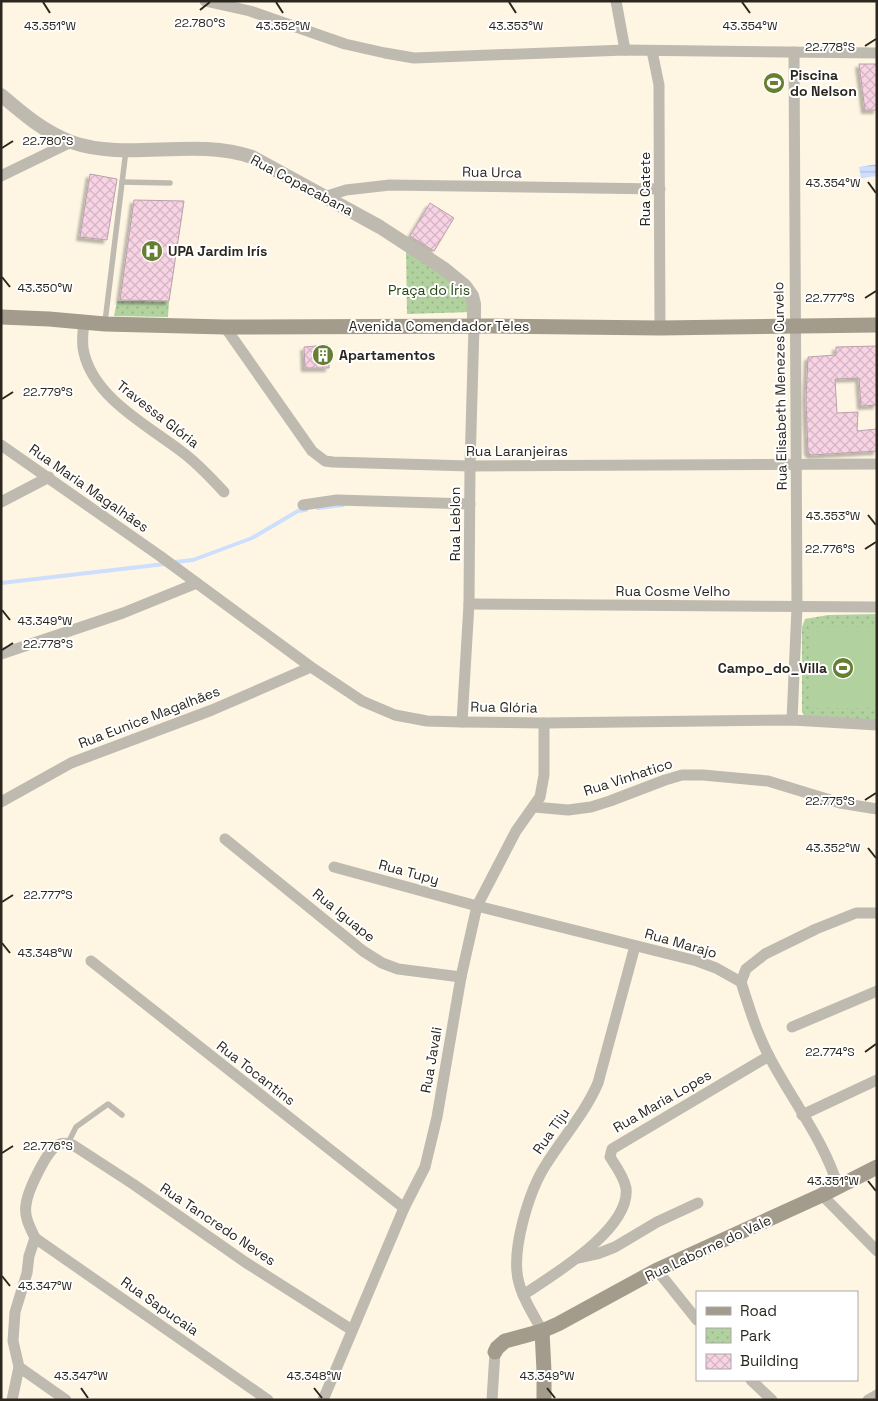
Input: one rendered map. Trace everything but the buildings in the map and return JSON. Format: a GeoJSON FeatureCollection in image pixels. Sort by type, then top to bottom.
{"type":"FeatureCollection","features":[{"type":"Feature","properties":{"kind":"main road","name":"Avenida Comendador Teles"},"geometry":{"type":"LineString","coordinates":[[1,317],[105,324],[225,327],[474,326],[660,328],[877,325]]}},
{"type":"Feature","properties":{"kind":"main road","name":"Rua Laborne do Vale"},"geometry":{"type":"LineString","coordinates":[[495,1352],[505,1341],[542,1331],[558,1324],[657,1270],[822,1195],[877,1167]]}},
{"type":"Feature","properties":{"kind":"main road"},"geometry":{"type":"LineString","coordinates":[[542,1331],[544,1400]]}},
{"type":"Feature","properties":{"kind":"street"},"geometry":{"type":"LineString","coordinates":[[204,1],[250,11],[345,44],[414,58],[625,50],[877,53]]}},
{"type":"Feature","properties":{"kind":"street"},"geometry":{"type":"LineString","coordinates":[[616,1],[625,50]]}},
{"type":"Feature","properties":{"kind":"street","name":"Rua Catete"},"geometry":{"type":"LineString","coordinates":[[652,51],[658,85],[660,328]]}},
{"type":"Feature","properties":{"kind":"street","name":"Rua Elisabeth Menezes Curvelo"},"geometry":{"type":"LineString","coordinates":[[792,720],[797,607],[794,52]]}},
{"type":"Feature","properties":{"kind":"street","name":"Rua Copacabana"},"geometry":{"type":"LineString","coordinates":[[1,95],[44,129],[71,142],[126,150],[214,148],[237,152],[274,168],[380,227],[443,268],[465,286],[472,296],[474,326]]}},
{"type":"Feature","properties":{"kind":"street"},"geometry":{"type":"LineString","coordinates":[[1,176],[71,142]]}},
{"type":"Feature","properties":{"kind":"street","name":"Rua Urca"},"geometry":{"type":"LineString","coordinates":[[324,197],[346,190],[390,185],[660,189]]}},
{"type":"Feature","properties":{"kind":"street","name":"Travessa Glória"},"geometry":{"type":"LineString","coordinates":[[84,322],[83,352],[94,378],[110,397],[146,427],[200,466],[224,492]]}},
{"type":"Feature","properties":{"kind":"street","name":"Rua Leblon"},"geometry":{"type":"LineString","coordinates":[[462,722],[470,604],[470,466],[474,326]]}},
{"type":"Feature","properties":{"kind":"street","name":"Rua Laranjeiras"},"geometry":{"type":"LineString","coordinates":[[225,327],[312,451],[319,458],[333,462],[470,466],[877,464]]}},
{"type":"Feature","properties":{"kind":"street","name":"Rua Maria Magalhães"},"geometry":{"type":"LineString","coordinates":[[1,445],[178,568]]}},
{"type":"Feature","properties":{"kind":"street"},"geometry":{"type":"LineString","coordinates":[[1,502],[49,477]]}},
{"type":"Feature","properties":{"kind":"street"},"geometry":{"type":"LineString","coordinates":[[303,505],[337,500],[470,511]]}},
{"type":"Feature","properties":{"kind":"street","name":"Rua Glória"},"geometry":{"type":"LineString","coordinates":[[178,568],[311,667],[362,701],[395,715],[427,721],[462,722],[792,720],[877,725]]}},
{"type":"Feature","properties":{"kind":"street"},"geometry":{"type":"LineString","coordinates":[[1,654],[123,613],[197,583]]}},
{"type":"Feature","properties":{"kind":"street","name":"Rua Cosme Velho"},"geometry":{"type":"LineString","coordinates":[[470,604],[877,607]]}},
{"type":"Feature","properties":{"kind":"street","name":"Rua Eunice Magalhães"},"geometry":{"type":"LineString","coordinates":[[1,802],[71,763],[212,710],[311,667]]}},
{"type":"Feature","properties":{"kind":"street","name":"Rua Javali"},"geometry":{"type":"LineString","coordinates":[[323,1400],[404,1208],[426,1167],[461,977],[477,906],[516,831],[540,797],[543,786],[544,723]]}},
{"type":"Feature","properties":{"kind":"street","name":"Rua Vinhatico"},"geometry":{"type":"LineString","coordinates":[[534,807],[568,810],[590,807],[682,775],[703,775],[768,781],[840,803],[877,809]]}},
{"type":"Feature","properties":{"kind":"street","name":"Rua Iguape"},"geometry":{"type":"LineString","coordinates":[[225,839],[364,951],[382,963],[398,969],[461,977]]}},
{"type":"Feature","properties":{"kind":"street","name":"Rua Tupy"},"geometry":{"type":"LineString","coordinates":[[334,868],[477,906]]}},
{"type":"Feature","properties":{"kind":"street","name":"Rua Marajo"},"geometry":{"type":"LineString","coordinates":[[477,906],[697,961],[716,968],[741,982]]}},
{"type":"Feature","properties":{"kind":"street"},"geometry":{"type":"LineString","coordinates":[[838,1187],[827,1159],[769,1056],[754,1021],[741,982],[746,969],[765,954],[816,929],[856,913],[877,913]]}},
{"type":"Feature","properties":{"kind":"street","name":"Rua Tiju"},"geometry":{"type":"LineString","coordinates":[[542,1331],[523,1295],[517,1273],[516,1253],[526,1210],[546,1165],[589,1103],[598,1083],[635,946]]}},
{"type":"Feature","properties":{"kind":"street","name":"Rua Tocantins"},"geometry":{"type":"LineString","coordinates":[[91,961],[404,1208]]}},
{"type":"Feature","properties":{"kind":"street"},"geometry":{"type":"LineString","coordinates":[[792,1027],[877,992]]}},
{"type":"Feature","properties":{"kind":"street","name":"Rua Maria Lopes"},"geometry":{"type":"LineString","coordinates":[[523,1295],[579,1258],[613,1224],[623,1208],[626,1189],[624,1181],[610,1157],[612,1149],[769,1056]]}},
{"type":"Feature","properties":{"kind":"street"},"geometry":{"type":"LineString","coordinates":[[802,1115],[877,1080]]}},
{"type":"Feature","properties":{"kind":"street"},"geometry":{"type":"LineString","coordinates":[[12,1400],[18,1367],[13,1340],[15,1312],[35,1238],[25,1213],[26,1203],[29,1191],[43,1163],[56,1146],[68,1143]]}},
{"type":"Feature","properties":{"kind":"street","name":"Rua Tancredo Neves"},"geometry":{"type":"LineString","coordinates":[[68,1143],[133,1184],[245,1262],[352,1330]]}},
{"type":"Feature","properties":{"kind":"street"},"geometry":{"type":"LineString","coordinates":[[822,1195],[877,1250]]}},
{"type":"Feature","properties":{"kind":"street"},"geometry":{"type":"LineString","coordinates":[[579,1258],[615,1248],[657,1222],[698,1203]]}},
{"type":"Feature","properties":{"kind":"street","name":"Rua Sapucaia"},"geometry":{"type":"LineString","coordinates":[[35,1238],[268,1400]]}},
{"type":"Feature","properties":{"kind":"street"},"geometry":{"type":"LineString","coordinates":[[657,1270],[696,1319]]}},
{"type":"Feature","properties":{"kind":"street"},"geometry":{"type":"LineString","coordinates":[[492,1400],[495,1352]]}},
{"type":"Feature","properties":{"kind":"street"},"geometry":{"type":"LineString","coordinates":[[18,1367],[66,1400]]}},
{"type":"Feature","properties":{"kind":"street"},"geometry":{"type":"LineString","coordinates":[[752,1381],[772,1400]]}},
{"type":"Feature","properties":{"kind":"street"},"geometry":{"type":"LineString","coordinates":[[868,1400],[877,1395]]}},
{"type":"Feature","properties":{"kind":"lane"},"geometry":{"type":"LineString","coordinates":[[105,324],[126,150]]}},
{"type":"Feature","properties":{"kind":"lane"},"geometry":{"type":"LineString","coordinates":[[122,182],[170,183]]}},
{"type":"Feature","properties":{"kind":"lane"},"geometry":{"type":"LineString","coordinates":[[68,1143],[76,1127],[108,1104],[122,1115]]}},
{"type":"Feature","properties":{"kind":"green space","name":"Praça do Íris"},"geometry":{"type":"Polygon","coordinates":[[[406,249],[463,289],[472,312],[407,314],[406,249]]]}},
{"type":"Feature","properties":{"kind":"green space"},"geometry":{"type":"Polygon","coordinates":[[[117,301],[169,301],[168,317],[114,316],[117,301]]]}},
{"type":"Feature","properties":{"kind":"green space","name":"Campo_do_Villa"},"geometry":{"type":"Polygon","coordinates":[[[877,614],[877,721],[804,716],[802,711],[802,627],[805,619],[828,615],[877,614]]]}},
{"type":"Feature","properties":{"kind":"green space","name":"Campo_do_Villa"},"geometry":{"type":"Polygon","coordinates":[[[809,627],[877,627],[877,708],[809,708],[809,627]]]}},
{"type":"Feature","properties":{"kind":"water"},"geometry":{"type":"Polygon","coordinates":[[[877,164],[877,176],[861,178],[859,167],[877,164]]]}},
{"type":"Feature","properties":{"kind":"waterway"},"geometry":{"type":"LineString","coordinates":[[318,508],[343,505]]}},
{"type":"Feature","properties":{"kind":"waterway"},"geometry":{"type":"LineString","coordinates":[[175,562],[193,560],[252,538],[298,511],[306,510]]}},
{"type":"Feature","properties":{"kind":"waterway"},"geometry":{"type":"LineString","coordinates":[[1,583],[165,564]]}},
{"type":"Feature","properties":{"kind":"place","name":"Piscina do Nelson"},"geometry":{"type":"Point","coordinates":[774,83]}},
{"type":"Feature","properties":{"kind":"place","name":"UPA Jardim Irís"},"geometry":{"type":"Point","coordinates":[152,251]}},
{"type":"Feature","properties":{"kind":"place","name":"Apartamentos"},"geometry":{"type":"Point","coordinates":[323,355]}},
{"type":"Feature","properties":{"kind":"place","name":"Campo_do_Villa"},"geometry":{"type":"Point","coordinates":[843,668]}}]}
